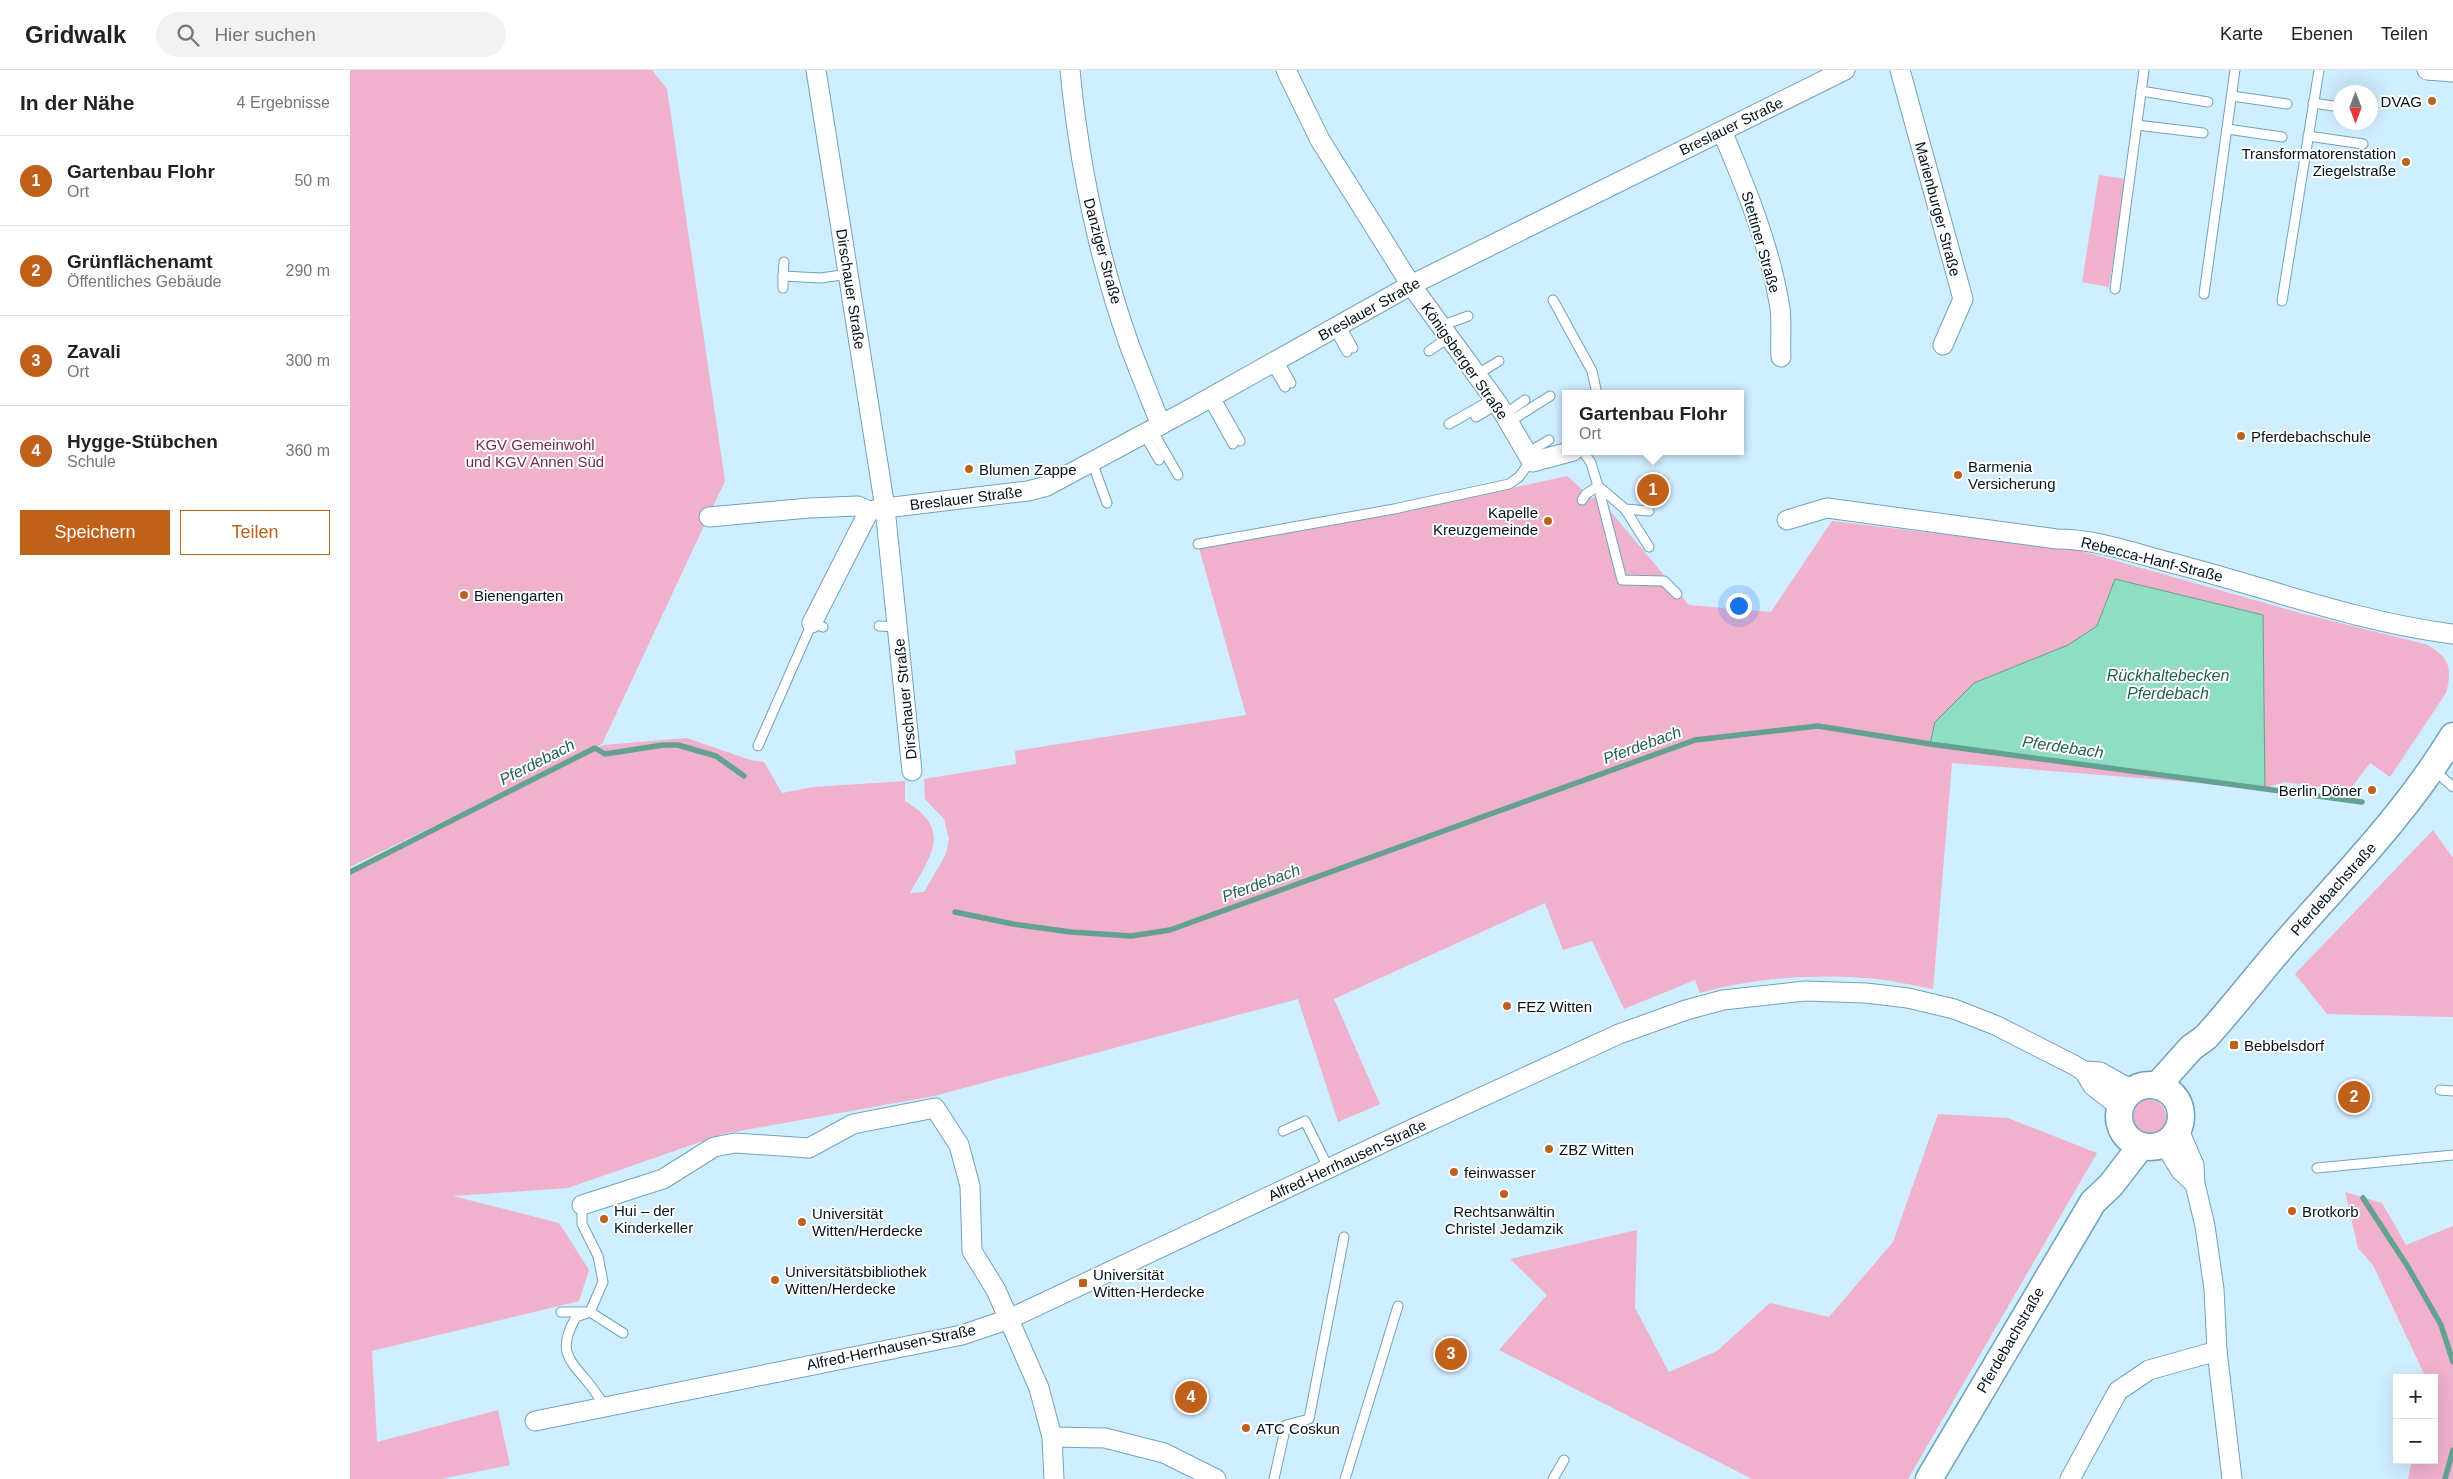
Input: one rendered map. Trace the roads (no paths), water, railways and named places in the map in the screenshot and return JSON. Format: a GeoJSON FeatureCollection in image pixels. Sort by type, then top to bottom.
{"type":"FeatureCollection","features":[{"type":"Feature","properties":{"kind":"main road","name":"Pferdebachstraße"},"geometry":{"type":"LineString","coordinates":[[2166,1092],[2191,1048],[2206,1037],[2286,942],[2370,849],[2433,769],[2453,736]]}},
{"type":"Feature","properties":{"kind":"main road"},"geometry":{"type":"LineString","coordinates":[[2140,1086],[2166,1092],[2179,1107],[2180,1117],[2152,1138],[2120,1124],[2126,1099],[2140,1086]]}},
{"type":"Feature","properties":{"kind":"main road","name":"Pferdebachstraße"},"geometry":{"type":"LineString","coordinates":[[1929,1479],[2093,1202],[2112,1185],[2152,1138]]}},
{"type":"Feature","properties":{"kind":"street","name":"Dirschauer Straße"},"geometry":{"type":"LineString","coordinates":[[816,70],[848,274],[877,509],[888,627],[912,771]]}},
{"type":"Feature","properties":{"kind":"street","name":"Danziger Straße"},"geometry":{"type":"LineString","coordinates":[[1070,70],[1090,204],[1153,430]]}},
{"type":"Feature","properties":{"kind":"street","name":"Königsberger Straße"},"geometry":{"type":"LineString","coordinates":[[1286,70],[1320,140],[1411,285],[1501,410],[1529,457]]}},
{"type":"Feature","properties":{"kind":"street","name":"Breslauer Straße"},"geometry":{"type":"LineString","coordinates":[[877,509],[1038,489],[1153,430],[1411,285],[1844,70]]}},
{"type":"Feature","properties":{"kind":"street","name":"Marienburger Straße"},"geometry":{"type":"LineString","coordinates":[[1900,70],[1963,299],[1943,345]]}},
{"type":"Feature","properties":{"kind":"street"},"geometry":{"type":"LineString","coordinates":[[2427,70],[2453,72]]}},
{"type":"Feature","properties":{"kind":"street","name":"Stettiner Straße"},"geometry":{"type":"LineString","coordinates":[[1722,131],[1748,194],[1768,259],[1780,309],[1781,357]]}},
{"type":"Feature","properties":{"kind":"street"},"geometry":{"type":"LineString","coordinates":[[1529,457],[1532,462],[1562,454]]}},
{"type":"Feature","properties":{"kind":"street"},"geometry":{"type":"LineString","coordinates":[[709,517],[809,508],[858,506],[877,509],[818,625]]}},
{"type":"Feature","properties":{"kind":"street","name":"Rebecca-Hanf-Straße"},"geometry":{"type":"LineString","coordinates":[[1787,520],[1827,508],[2057,540],[2082,540],[2188,567],[2349,614],[2453,634]]}},
{"type":"Feature","properties":{"kind":"street","name":"Alfred-Herrhausen-Straße"},"geometry":{"type":"LineString","coordinates":[[535,1421],[962,1334],[1009,1319],[1329,1168],[1623,1033],[1686,1010],[1723,1000],[1761,994],[1805,991],[1866,993],[1908,998],[1943,1006],[2017,1035],[2084,1071],[2100,1072],[2126,1099]]}},
{"type":"Feature","properties":{"kind":"street"},"geometry":{"type":"LineString","coordinates":[[582,1206],[663,1179],[714,1147],[736,1143],[809,1148],[853,1124],[935,1108],[959,1145],[968,1178],[972,1251],[996,1290],[1039,1388],[1052,1437],[1054,1479]]}},
{"type":"Feature","properties":{"kind":"street"},"geometry":{"type":"LineString","coordinates":[[2152,1138],[2194,1165],[2195,1184],[2205,1226],[2214,1289],[2217,1351],[2232,1479]]}},
{"type":"Feature","properties":{"kind":"street"},"geometry":{"type":"LineString","coordinates":[[2070,1479],[2118,1390],[2148,1370],[2217,1351]]}},
{"type":"Feature","properties":{"kind":"street"},"geometry":{"type":"LineString","coordinates":[[1052,1437],[1104,1438],[1164,1453],[1216,1479]]}},
{"type":"Feature","properties":{"kind":"lane"},"geometry":{"type":"LineString","coordinates":[[2115,288],[2144,70]]}},
{"type":"Feature","properties":{"kind":"lane"},"geometry":{"type":"LineString","coordinates":[[2204,294],[2235,70]]}},
{"type":"Feature","properties":{"kind":"lane"},"geometry":{"type":"LineString","coordinates":[[2282,301],[2319,70]]}},
{"type":"Feature","properties":{"kind":"lane"},"geometry":{"type":"LineString","coordinates":[[2141,91],[2208,102]]}},
{"type":"Feature","properties":{"kind":"lane"},"geometry":{"type":"LineString","coordinates":[[2232,96],[2287,104]]}},
{"type":"Feature","properties":{"kind":"lane"},"geometry":{"type":"LineString","coordinates":[[2314,104],[2333,106]]}},
{"type":"Feature","properties":{"kind":"lane"},"geometry":{"type":"LineString","coordinates":[[2137,125],[2203,133]]}},
{"type":"Feature","properties":{"kind":"lane"},"geometry":{"type":"LineString","coordinates":[[2227,129],[2282,137]]}},
{"type":"Feature","properties":{"kind":"lane"},"geometry":{"type":"LineString","coordinates":[[2308,136],[2363,144]]}},
{"type":"Feature","properties":{"kind":"lane"},"geometry":{"type":"LineString","coordinates":[[783,288],[784,262]]}},
{"type":"Feature","properties":{"kind":"lane"},"geometry":{"type":"LineString","coordinates":[[783,276],[821,278],[848,274]]}},
{"type":"Feature","properties":{"kind":"lane"},"geometry":{"type":"LineString","coordinates":[[1553,300],[1592,370],[1596,390]]}},
{"type":"Feature","properties":{"kind":"lane"},"geometry":{"type":"LineString","coordinates":[[1429,351],[1445,332],[1468,316]]}},
{"type":"Feature","properties":{"kind":"lane"},"geometry":{"type":"LineString","coordinates":[[1337,326],[1350,350]]}},
{"type":"Feature","properties":{"kind":"lane"},"geometry":{"type":"LineString","coordinates":[[1275,361],[1288,385]]}},
{"type":"Feature","properties":{"kind":"lane"},"geometry":{"type":"LineString","coordinates":[[1476,375],[1498,361]]}},
{"type":"Feature","properties":{"kind":"lane"},"geometry":{"type":"LineString","coordinates":[[1476,417],[1550,396]]}},
{"type":"Feature","properties":{"kind":"lane"},"geometry":{"type":"LineString","coordinates":[[1211,397],[1237,442]]}},
{"type":"Feature","properties":{"kind":"lane"},"geometry":{"type":"LineString","coordinates":[[1449,424],[1501,410],[1525,400]]}},
{"type":"Feature","properties":{"kind":"lane"},"geometry":{"type":"LineString","coordinates":[[1153,430],[1159,460]]}},
{"type":"Feature","properties":{"kind":"lane"},"geometry":{"type":"LineString","coordinates":[[1153,430],[1178,475]]}},
{"type":"Feature","properties":{"kind":"lane"},"geometry":{"type":"LineString","coordinates":[[1198,544],[1394,509],[1509,484],[1519,477],[1529,457],[1549,440]]}},
{"type":"Feature","properties":{"kind":"lane"},"geometry":{"type":"LineString","coordinates":[[1585,455],[1591,463],[1598,486],[1622,580],[1664,581],[1678,594]]}},
{"type":"Feature","properties":{"kind":"lane"},"geometry":{"type":"LineString","coordinates":[[1092,462],[1108,503]]}},
{"type":"Feature","properties":{"kind":"lane"},"geometry":{"type":"LineString","coordinates":[[1582,500],[1586,494],[1598,486]]}},
{"type":"Feature","properties":{"kind":"lane"},"geometry":{"type":"LineString","coordinates":[[1598,486],[1625,509],[1649,547]]}},
{"type":"Feature","properties":{"kind":"lane"},"geometry":{"type":"LineString","coordinates":[[1625,509],[1649,511]]}},
{"type":"Feature","properties":{"kind":"lane"},"geometry":{"type":"LineString","coordinates":[[758,746],[818,625]]}},
{"type":"Feature","properties":{"kind":"lane"},"geometry":{"type":"LineString","coordinates":[[2433,769],[2453,787]]}},
{"type":"Feature","properties":{"kind":"lane"},"geometry":{"type":"LineString","coordinates":[[2440,1090],[2453,1091]]}},
{"type":"Feature","properties":{"kind":"lane"},"geometry":{"type":"LineString","coordinates":[[1283,1131],[1305,1121],[1329,1168]]}},
{"type":"Feature","properties":{"kind":"lane"},"geometry":{"type":"LineString","coordinates":[[2317,1168],[2453,1155]]}},
{"type":"Feature","properties":{"kind":"lane"},"geometry":{"type":"LineString","coordinates":[[582,1206],[582,1224],[598,1256],[602,1282],[590,1312],[576,1317],[568,1331],[566,1348],[573,1368],[586,1380],[605,1406]]}},
{"type":"Feature","properties":{"kind":"lane"},"geometry":{"type":"LineString","coordinates":[[1274,1479],[1286,1424],[1309,1419],[1344,1237]]}},
{"type":"Feature","properties":{"kind":"lane"},"geometry":{"type":"LineString","coordinates":[[1346,1479],[1398,1306]]}},
{"type":"Feature","properties":{"kind":"lane"},"geometry":{"type":"LineString","coordinates":[[561,1312],[590,1312],[623,1333]]}},
{"type":"Feature","properties":{"kind":"lane"},"geometry":{"type":"LineString","coordinates":[[1553,1479],[1564,1460]]}},
{"type":"Feature","properties":{"kind":"water","name":"Rückhaltebecken Pferdebach"},"geometry":{"type":"Polygon","coordinates":[[[2115,579],[2263,615],[2265,788],[1930,744],[1935,722],[1974,683],[2068,645],[2097,626],[2115,579]]]}},
{"type":"Feature","properties":{"kind":"waterway","name":"Pferdebach"},"geometry":{"type":"LineString","coordinates":[[955,912],[1013,924],[1071,932],[1131,936],[1170,930],[1695,740],[1818,726],[1930,744],[2362,802]]}},
{"type":"Feature","properties":{"kind":"waterway","name":"Pferdebach"},"geometry":{"type":"LineString","coordinates":[[350,872],[595,748],[605,754],[663,745],[678,745],[716,756],[744,776]]}},
{"type":"Feature","properties":{"kind":"waterway"},"geometry":{"type":"LineString","coordinates":[[2363,1198],[2408,1267],[2441,1325],[2453,1362]]}},
{"type":"Feature","properties":{"kind":"waterway"},"geometry":{"type":"LineString","coordinates":[[2445,1479],[2453,1450]]}},
{"type":"Feature","properties":{"kind":"place","name":"DVAG"},"geometry":{"type":"Point","coordinates":[2432,101]}},
{"type":"Feature","properties":{"kind":"place","name":"Transformatorenstation Ziegelstraße"},"geometry":{"type":"Point","coordinates":[2406,162]}},
{"type":"Feature","properties":{"kind":"place","name":"Pferdebachschule"},"geometry":{"type":"Point","coordinates":[2241,436]}},
{"type":"Feature","properties":{"kind":"place","name":"Blumen Zappe"},"geometry":{"type":"Point","coordinates":[969,469]}},
{"type":"Feature","properties":{"kind":"place","name":"Barmenia Versicherung"},"geometry":{"type":"Point","coordinates":[1958,475]}},
{"type":"Feature","properties":{"kind":"place","name":"Gartenbau Flohr"},"geometry":{"type":"Point","coordinates":[1653,490]}},
{"type":"Feature","properties":{"kind":"place","name":"Kapelle Kreuzgemeinde"},"geometry":{"type":"Point","coordinates":[1548,521]}},
{"type":"Feature","properties":{"kind":"place","name":"Bienengarten"},"geometry":{"type":"Point","coordinates":[464,595]}},
{"type":"Feature","properties":{"kind":"place","name":"Berlin Döner"},"geometry":{"type":"Point","coordinates":[2372,790]}},
{"type":"Feature","properties":{"kind":"place","name":"FEZ Witten"},"geometry":{"type":"Point","coordinates":[1507,1006]}},
{"type":"Feature","properties":{"kind":"place","name":"Bebbelsdorf"},"geometry":{"type":"Point","coordinates":[2234,1045]}},
{"type":"Feature","properties":{"kind":"place","name":"Grünflächenamt"},"geometry":{"type":"Point","coordinates":[2354,1097]}},
{"type":"Feature","properties":{"kind":"place","name":"ZBZ Witten"},"geometry":{"type":"Point","coordinates":[1549,1149]}},
{"type":"Feature","properties":{"kind":"place","name":"feinwasser"},"geometry":{"type":"Point","coordinates":[1454,1172]}},
{"type":"Feature","properties":{"kind":"place","name":"Rechtsanwältin Christel Jedamzik"},"geometry":{"type":"Point","coordinates":[1504,1194]}},
{"type":"Feature","properties":{"kind":"place","name":"Brotkorb"},"geometry":{"type":"Point","coordinates":[2292,1211]}},
{"type":"Feature","properties":{"kind":"place","name":"Hui – der Kinderkeller"},"geometry":{"type":"Point","coordinates":[604,1219]}},
{"type":"Feature","properties":{"kind":"place","name":"Universität Witten/Herdecke"},"geometry":{"type":"Point","coordinates":[802,1222]}},
{"type":"Feature","properties":{"kind":"place","name":"Universitätsbibliothek Witten/Herdecke"},"geometry":{"type":"Point","coordinates":[775,1280]}},
{"type":"Feature","properties":{"kind":"place","name":"Universität Witten-Herdecke"},"geometry":{"type":"Point","coordinates":[1083,1283]}},
{"type":"Feature","properties":{"kind":"place","name":"Zavali"},"geometry":{"type":"Point","coordinates":[1451,1354]}},
{"type":"Feature","properties":{"kind":"place","name":"Hygge-Stübchen"},"geometry":{"type":"Point","coordinates":[1191,1397]}},
{"type":"Feature","properties":{"kind":"place","name":"ATC Coskun"},"geometry":{"type":"Point","coordinates":[1246,1428]}},
{"type":"Feature","properties":{"kind":"park label","name":"KGV Gemeinwohl und KGV Annen Süd"},"geometry":{"type":"Point","coordinates":[535,452]}}]}
